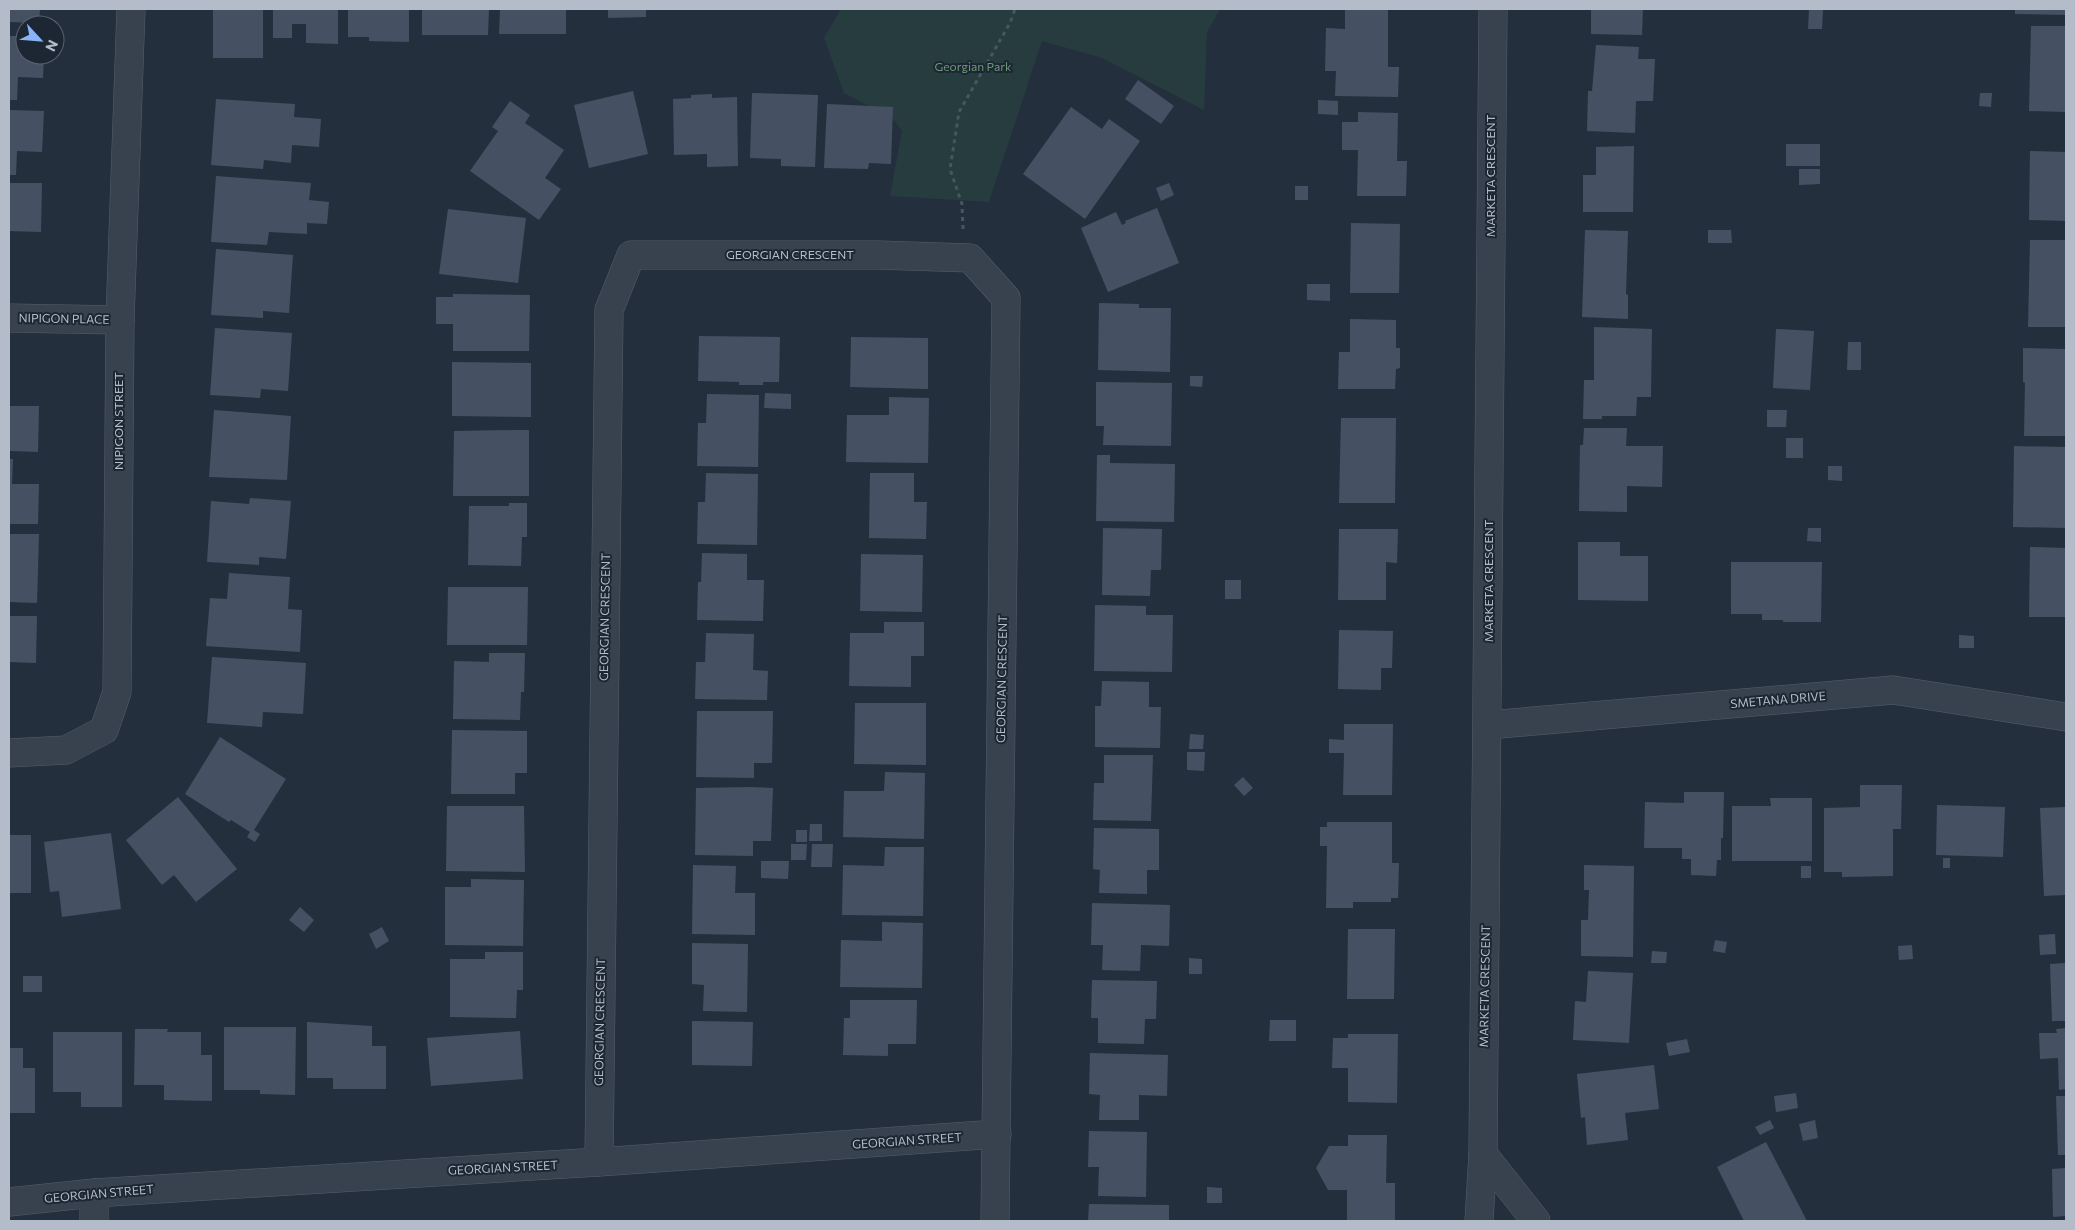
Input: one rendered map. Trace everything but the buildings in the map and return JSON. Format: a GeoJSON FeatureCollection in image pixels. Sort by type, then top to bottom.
{"type":"FeatureCollection","features":[{"type":"Feature","properties":{"kind":"street","name":"NIPIGON STREET"},"geometry":{"type":"LineString","coordinates":[[9,753],[66,750],[104,730],[117,692],[120,320],[130,9]]}},
{"type":"Feature","properties":{"kind":"street","name":"MARKETA CRESCENT"},"geometry":{"type":"LineString","coordinates":[[1479,1221],[1483,1154],[1488,725],[1492,9]]}},
{"type":"Feature","properties":{"kind":"street","name":"GEORGIAN CRESCENT"},"geometry":{"type":"LineString","coordinates":[[598,1162],[609,310],[631,254],[878,255],[970,258],[1006,298],[997,1134]]}},
{"type":"Feature","properties":{"kind":"street","name":"NIPIGON PLACE"},"geometry":{"type":"LineString","coordinates":[[9,318],[120,320]]}},
{"type":"Feature","properties":{"kind":"street","name":"SMETANA DRIVE"},"geometry":{"type":"LineString","coordinates":[[1488,725],[1893,690],[2066,717]]}},
{"type":"Feature","properties":{"kind":"street"},"geometry":{"type":"LineString","coordinates":[[995,1221],[997,1134]]}},
{"type":"Feature","properties":{"kind":"street","name":"GEORGIAN STREET"},"geometry":{"type":"LineString","coordinates":[[9,1202],[94,1192],[598,1162],[997,1134]]}},
{"type":"Feature","properties":{"kind":"street"},"geometry":{"type":"LineString","coordinates":[[1483,1154],[1536,1221]]}},
{"type":"Feature","properties":{"kind":"street"},"geometry":{"type":"LineString","coordinates":[[94,1192],[94,1221]]}},
{"type":"Feature","properties":{"kind":"path"},"geometry":{"type":"LineString","coordinates":[[963,232],[962,204],[950,169],[959,112],[1010,23],[1015,9]]}},
{"type":"Feature","properties":{"kind":"green space","name":"Georgian Park"},"geometry":{"type":"Polygon","coordinates":[[[841,9],[1220,9],[1207,32],[1204,110],[1102,58],[1042,41],[989,202],[890,196],[902,131],[893,119],[844,93],[824,38],[841,9]]]}}]}
